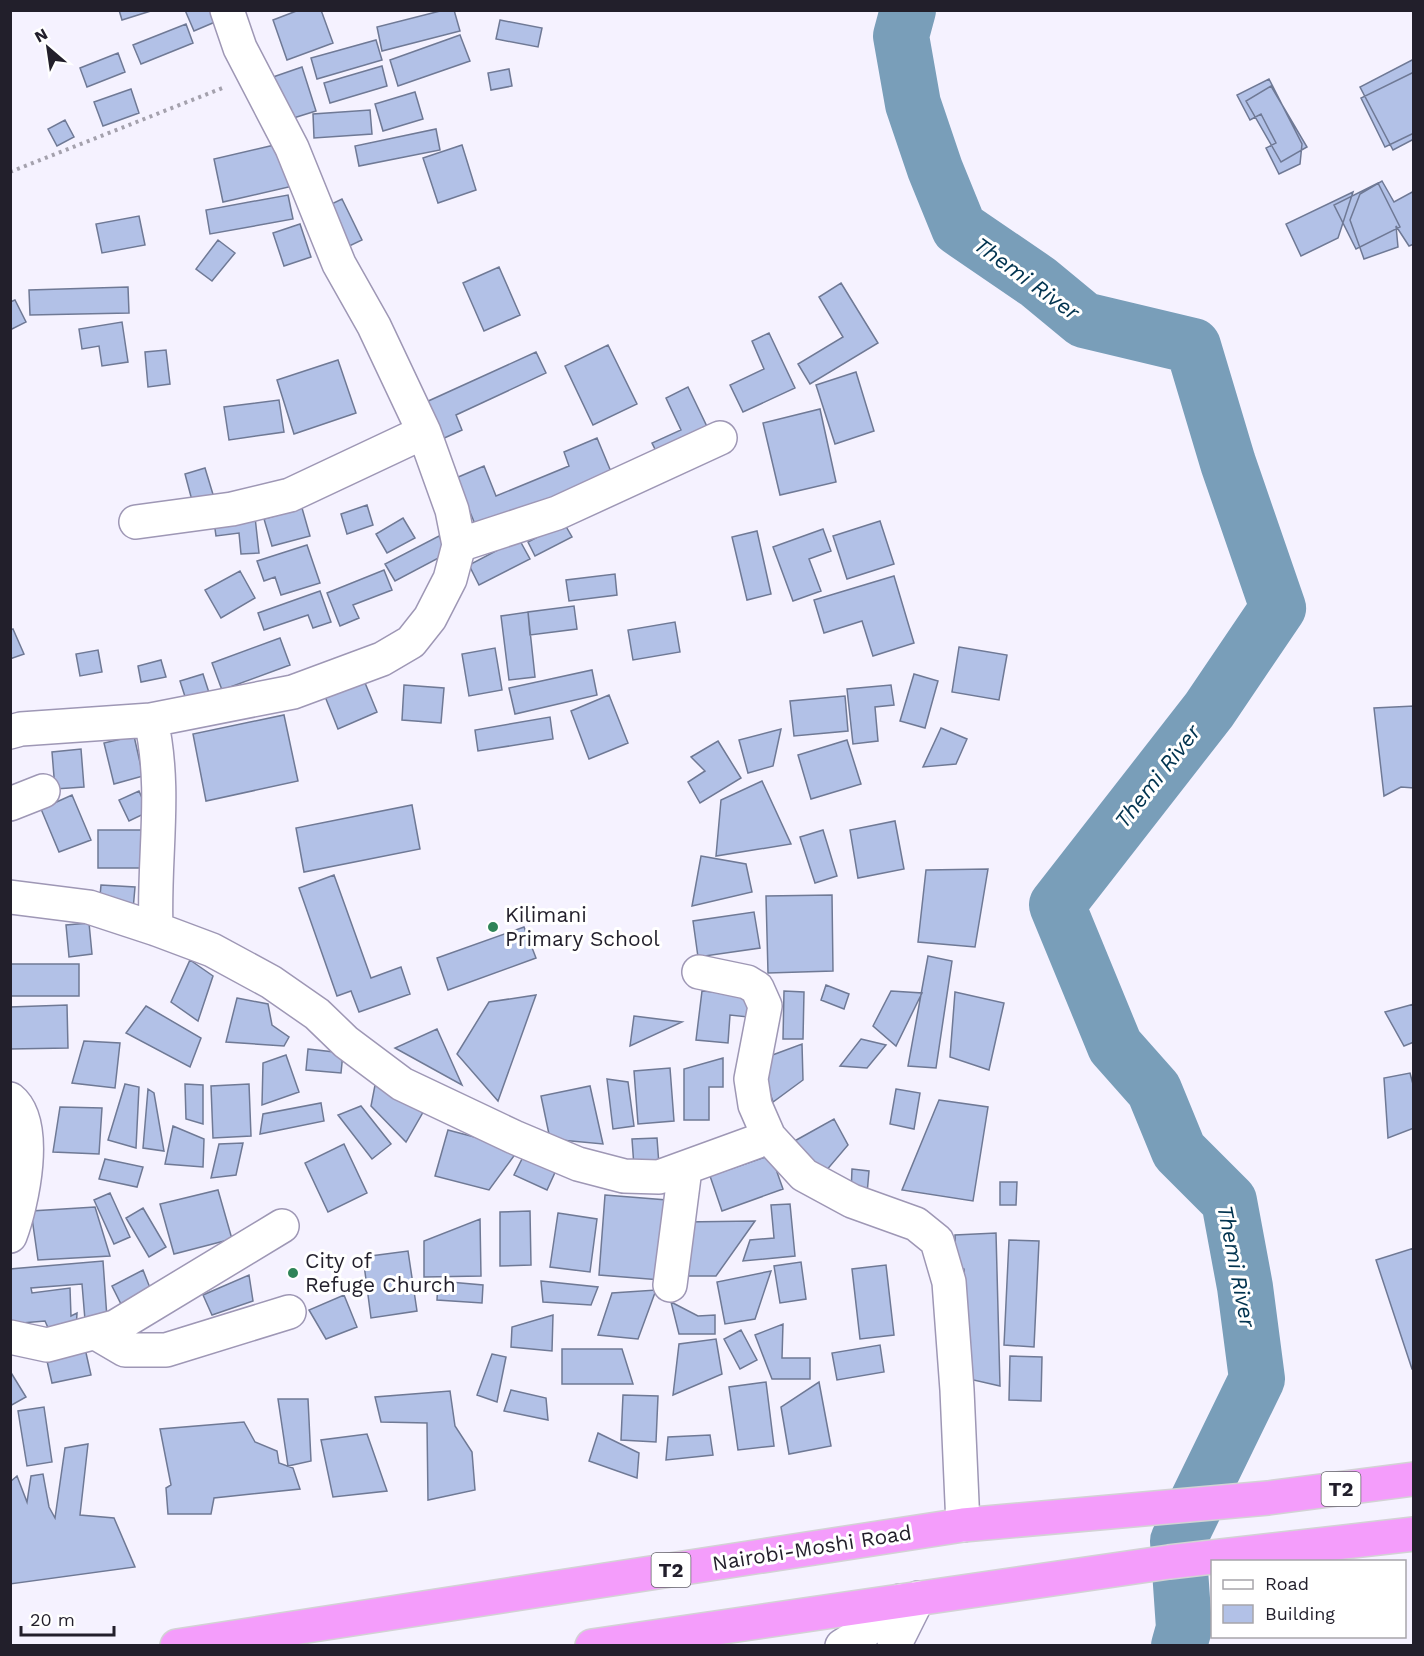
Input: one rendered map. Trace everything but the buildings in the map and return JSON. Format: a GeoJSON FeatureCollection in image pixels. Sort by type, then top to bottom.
{"type":"FeatureCollection","features":[{"type":"Feature","properties":{"kind":"highway","name":"Nairobi-Moshi Road"},"geometry":{"type":"LineString","coordinates":[[177,1646],[963,1525],[1166,1509],[1413,1479]]}},
{"type":"Feature","properties":{"kind":"highway"},"geometry":{"type":"LineString","coordinates":[[592,1646],[1169,1562],[1413,1534]]}},
{"type":"Feature","properties":{"kind":"street"},"geometry":{"type":"LineString","coordinates":[[10,732],[21,729],[151,720],[293,692],[382,659],[411,642],[430,618],[450,579],[459,545],[452,510],[424,432],[374,326],[339,264],[292,148],[240,48],[227,10]]}},
{"type":"Feature","properties":{"kind":"street"},"geometry":{"type":"LineString","coordinates":[[136,522],[232,509],[290,495],[424,432]]}},
{"type":"Feature","properties":{"kind":"street"},"geometry":{"type":"LineString","coordinates":[[459,545],[557,513],[720,438]]}},
{"type":"Feature","properties":{"kind":"street"},"geometry":{"type":"LineString","coordinates":[[151,720],[156,740],[161,824],[156,928]]}},
{"type":"Feature","properties":{"kind":"street"},"geometry":{"type":"LineString","coordinates":[[10,804],[43,791]]}},
{"type":"Feature","properties":{"kind":"street"},"geometry":{"type":"LineString","coordinates":[[10,897],[89,907],[156,928],[212,950],[271,982],[317,1014],[346,1042],[402,1084],[514,1137],[578,1164],[624,1176],[659,1177],[769,1137]]}},
{"type":"Feature","properties":{"kind":"street"},"geometry":{"type":"LineString","coordinates":[[699,972],[747,982],[757,988],[765,1006],[751,1079],[755,1105],[769,1137],[804,1175],[852,1201],[916,1224],[937,1241],[949,1282],[963,1525]]}},
{"type":"Feature","properties":{"kind":"street"},"geometry":{"type":"LineString","coordinates":[[10,1099],[17,1105],[24,1119],[26,1162],[10,1236]]}},
{"type":"Feature","properties":{"kind":"street"},"geometry":{"type":"LineString","coordinates":[[670,1286],[685,1169]]}},
{"type":"Feature","properties":{"kind":"street"},"geometry":{"type":"LineString","coordinates":[[10,1337],[47,1345],[115,1327],[282,1226]]}},
{"type":"Feature","properties":{"kind":"street"},"geometry":{"type":"LineString","coordinates":[[96,1333],[125,1350],[166,1350],[289,1312]]}},
{"type":"Feature","properties":{"kind":"street"},"geometry":{"type":"LineString","coordinates":[[842,1646],[909,1600]]}},
{"type":"Feature","properties":{"kind":"street"},"geometry":{"type":"LineString","coordinates":[[894,1646],[909,1600]]}},
{"type":"Feature","properties":{"kind":"path"},"geometry":{"type":"LineString","coordinates":[[10,171],[81,146],[254,75]]}},
{"type":"Feature","properties":{"kind":"waterway","name":"Themi River"},"geometry":{"type":"LineString","coordinates":[[908,10],[901,36],[913,104],[935,169],[959,228],[1038,282],[1084,320],[1193,346],[1228,463],[1278,608],[1209,710],[1057,905],[1115,1046],[1154,1090],[1179,1151],[1229,1201],[1245,1287],[1257,1379],[1178,1541],[1184,1628],[1179,1646]]}},
{"type":"Feature","properties":{"kind":"place","name":"Kilimani Primary School"},"geometry":{"type":"Point","coordinates":[493,927]}},
{"type":"Feature","properties":{"kind":"place","name":"City of Refuge Church"},"geometry":{"type":"Point","coordinates":[293,1273]}}]}
